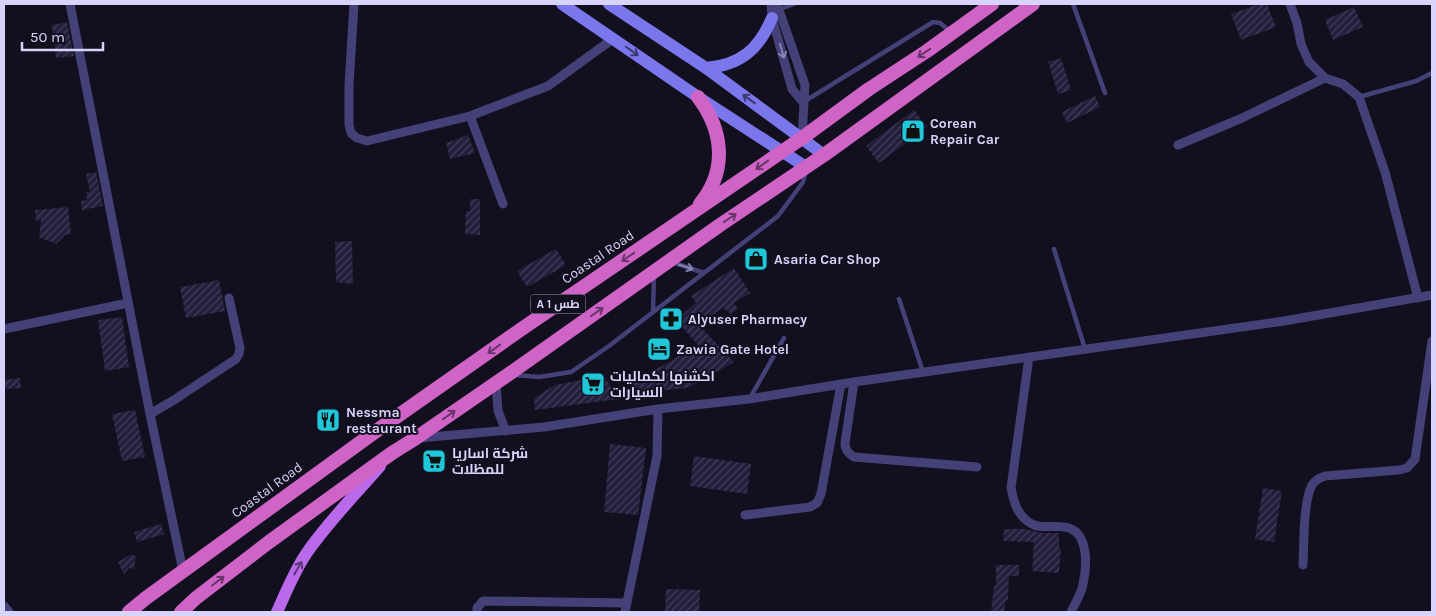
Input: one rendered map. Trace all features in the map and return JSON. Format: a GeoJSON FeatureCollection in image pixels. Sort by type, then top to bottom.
{"type":"FeatureCollection","features":[{"type":"Feature","properties":{"kind":"highway","name":"Coastal Road"},"geometry":{"type":"LineString","coordinates":[[129,612],[372,434],[523,328],[745,178],[869,89],[952,33],[990,4]]}},
{"type":"Feature","properties":{"kind":"highway","name":"A 1 طس"},"geometry":{"type":"LineString","coordinates":[[181,612],[196,598],[270,542],[392,453],[824,155],[1033,4]]}},
{"type":"Feature","properties":{"kind":"highway"},"geometry":{"type":"LineString","coordinates":[[695,210],[713,184],[718,170],[719,154],[714,123],[708,109],[698,97]]}},
{"type":"Feature","properties":{"kind":"main road"},"geometry":{"type":"LineString","coordinates":[[562,4],[698,97],[806,167]]}},
{"type":"Feature","properties":{"kind":"main road"},"geometry":{"type":"LineString","coordinates":[[609,4],[706,68],[824,155]]}},
{"type":"Feature","properties":{"kind":"main road"},"geometry":{"type":"LineString","coordinates":[[706,68],[731,63],[747,54],[761,40],[775,8]]}},
{"type":"Feature","properties":{"kind":"main road"},"geometry":{"type":"LineString","coordinates":[[277,612],[306,554],[345,505],[392,453]]}},
{"type":"Feature","properties":{"kind":"street"},"geometry":{"type":"LineString","coordinates":[[70,4],[150,414],[183,571]]}},
{"type":"Feature","properties":{"kind":"street"},"geometry":{"type":"LineString","coordinates":[[354,4],[349,85],[349,125],[351,133],[357,138],[367,141],[470,116],[548,86],[614,38]]}},
{"type":"Feature","properties":{"kind":"street"},"geometry":{"type":"LineString","coordinates":[[1290,4],[1297,23],[1301,44],[1309,62],[1325,78],[1343,84],[1359,97],[1385,172],[1418,298]]}},
{"type":"Feature","properties":{"kind":"street"},"geometry":{"type":"LineString","coordinates":[[775,8],[792,89],[803,102]]}},
{"type":"Feature","properties":{"kind":"street"},"geometry":{"type":"LineString","coordinates":[[775,8],[805,85],[803,102],[805,114],[802,138]]}},
{"type":"Feature","properties":{"kind":"street"},"geometry":{"type":"LineString","coordinates":[[1178,145],[1242,118],[1325,78]]}},
{"type":"Feature","properties":{"kind":"street"},"geometry":{"type":"LineString","coordinates":[[470,116],[503,204]]}},
{"type":"Feature","properties":{"kind":"street"},"geometry":{"type":"LineString","coordinates":[[416,438],[544,427],[750,399],[854,382],[1284,321],[1432,295]]}},
{"type":"Feature","properties":{"kind":"street"},"geometry":{"type":"LineString","coordinates":[[150,414],[236,359],[240,354],[229,298]]}},
{"type":"Feature","properties":{"kind":"street"},"geometry":{"type":"LineString","coordinates":[[4,329],[128,303]]}},
{"type":"Feature","properties":{"kind":"street"},"geometry":{"type":"LineString","coordinates":[[1303,565],[1308,499],[1311,486],[1316,479],[1325,476],[1399,470],[1407,468],[1415,459],[1432,341]]}},
{"type":"Feature","properties":{"kind":"street"},"geometry":{"type":"LineString","coordinates":[[1028,357],[1011,488],[1015,506],[1023,517],[1035,526],[1071,528],[1082,540],[1086,556],[1083,585],[1071,612]]}},
{"type":"Feature","properties":{"kind":"street"},"geometry":{"type":"LineString","coordinates":[[496,382],[498,411],[506,431]]}},
{"type":"Feature","properties":{"kind":"street"},"geometry":{"type":"LineString","coordinates":[[854,382],[845,443],[849,454],[854,457],[977,468]]}},
{"type":"Feature","properties":{"kind":"street"},"geometry":{"type":"LineString","coordinates":[[745,515],[810,507],[817,503],[821,494],[841,384]]}},
{"type":"Feature","properties":{"kind":"street"},"geometry":{"type":"LineString","coordinates":[[477,612],[477,608],[483,601],[626,608],[657,456],[658,410]]}},
{"type":"Feature","properties":{"kind":"street"},"geometry":{"type":"LineString","coordinates":[[4,606],[9,612]]}},
{"type":"Feature","properties":{"kind":"lane"},"geometry":{"type":"LineString","coordinates":[[775,8],[794,4]]}},
{"type":"Feature","properties":{"kind":"lane"},"geometry":{"type":"LineString","coordinates":[[1074,4],[1105,93]]}},
{"type":"Feature","properties":{"kind":"lane"},"geometry":{"type":"LineString","coordinates":[[803,102],[933,22],[940,23],[952,33]]}},
{"type":"Feature","properties":{"kind":"lane"},"geometry":{"type":"LineString","coordinates":[[1359,97],[1416,81],[1432,73]]}},
{"type":"Feature","properties":{"kind":"lane"},"geometry":{"type":"LineString","coordinates":[[509,374],[539,377],[571,372],[609,346],[778,216],[803,182],[806,167]]}},
{"type":"Feature","properties":{"kind":"lane"},"geometry":{"type":"LineString","coordinates":[[1054,249],[1085,349]]}},
{"type":"Feature","properties":{"kind":"lane"},"geometry":{"type":"LineString","coordinates":[[668,261],[704,273]]}},
{"type":"Feature","properties":{"kind":"lane"},"geometry":{"type":"LineString","coordinates":[[653,312],[654,272]]}},
{"type":"Feature","properties":{"kind":"lane"},"geometry":{"type":"LineString","coordinates":[[899,299],[923,372]]}},
{"type":"Feature","properties":{"kind":"lane"},"geometry":{"type":"LineString","coordinates":[[750,399],[784,338]]}},
{"type":"Feature","properties":{"kind":"building"},"geometry":{"type":"Polygon","coordinates":[[[1259,4],[1267,4],[1276,27],[1241,40],[1231,14],[1259,4]]]}},
{"type":"Feature","properties":{"kind":"building"},"geometry":{"type":"Polygon","coordinates":[[[1354,7],[1363,27],[1333,40],[1325,20],[1354,7]]]}},
{"type":"Feature","properties":{"kind":"building"},"geometry":{"type":"Polygon","coordinates":[[[67,22],[74,56],[56,58],[52,25],[67,22]]]}},
{"type":"Feature","properties":{"kind":"building"},"geometry":{"type":"Polygon","coordinates":[[[1061,58],[1071,90],[1058,94],[1048,62],[1061,58]]]}},
{"type":"Feature","properties":{"kind":"building"},"geometry":{"type":"Polygon","coordinates":[[[1095,96],[1100,107],[1067,123],[1062,112],[1095,96]]]}},
{"type":"Feature","properties":{"kind":"building"},"geometry":{"type":"Polygon","coordinates":[[[914,110],[927,127],[879,163],[866,146],[914,110]]]}},
{"type":"Feature","properties":{"kind":"building"},"geometry":{"type":"Polygon","coordinates":[[[468,135],[475,153],[450,159],[446,143],[468,135]]]}},
{"type":"Feature","properties":{"kind":"building"},"geometry":{"type":"Polygon","coordinates":[[[96,172],[103,206],[82,210],[81,201],[87,200],[86,192],[90,192],[86,174],[96,172]]]}},
{"type":"Feature","properties":{"kind":"building"},"geometry":{"type":"Polygon","coordinates":[[[470,199],[480,199],[480,235],[465,234],[466,211],[470,211],[470,199]]]}},
{"type":"Feature","properties":{"kind":"building"},"geometry":{"type":"Polygon","coordinates":[[[68,207],[71,234],[65,235],[56,244],[39,237],[41,220],[36,221],[35,210],[68,207]]]}},
{"type":"Feature","properties":{"kind":"building"},"geometry":{"type":"Polygon","coordinates":[[[352,241],[353,284],[336,282],[335,242],[352,241]]]}},
{"type":"Feature","properties":{"kind":"building"},"geometry":{"type":"Polygon","coordinates":[[[556,249],[566,265],[527,287],[517,271],[556,249]]]}},
{"type":"Feature","properties":{"kind":"building"},"geometry":{"type":"Polygon","coordinates":[[[734,268],[750,293],[734,303],[738,309],[731,314],[723,308],[698,324],[734,362],[688,388],[634,393],[629,385],[698,345],[676,320],[696,303],[691,296],[734,268]]]}},
{"type":"Feature","properties":{"kind":"building"},"geometry":{"type":"Polygon","coordinates":[[[219,280],[225,311],[186,318],[180,287],[219,280]]]}},
{"type":"Feature","properties":{"kind":"building"},"geometry":{"type":"Polygon","coordinates":[[[122,317],[129,367],[105,371],[98,320],[122,317]]]}},
{"type":"Feature","properties":{"kind":"building"},"geometry":{"type":"Polygon","coordinates":[[[604,376],[618,399],[535,410],[534,398],[555,385],[604,376]]]}},
{"type":"Feature","properties":{"kind":"building"},"geometry":{"type":"Polygon","coordinates":[[[20,378],[21,388],[4,389],[4,380],[20,378]]]}},
{"type":"Feature","properties":{"kind":"building"},"geometry":{"type":"Polygon","coordinates":[[[135,410],[145,457],[122,461],[112,414],[135,410]]]}},
{"type":"Feature","properties":{"kind":"building"},"geometry":{"type":"Polygon","coordinates":[[[610,444],[646,448],[638,515],[604,512],[610,444]]]}},
{"type":"Feature","properties":{"kind":"building"},"geometry":{"type":"Polygon","coordinates":[[[694,456],[751,464],[747,494],[690,486],[694,456]]]}},
{"type":"Feature","properties":{"kind":"building"},"geometry":{"type":"Polygon","coordinates":[[[1263,488],[1282,491],[1274,542],[1255,539],[1263,488]]]}},
{"type":"Feature","properties":{"kind":"building"},"geometry":{"type":"Polygon","coordinates":[[[161,524],[164,534],[137,542],[134,532],[161,524]]]}},
{"type":"Feature","properties":{"kind":"building"},"geometry":{"type":"Polygon","coordinates":[[[1004,529],[1025,529],[1042,533],[1059,533],[1059,549],[1061,549],[1059,573],[1032,571],[1034,542],[1003,541],[1004,529]]]}},
{"type":"Feature","properties":{"kind":"building"},"geometry":{"type":"Polygon","coordinates":[[[130,555],[136,556],[134,569],[129,568],[124,574],[118,562],[130,555]]]}},
{"type":"Feature","properties":{"kind":"building"},"geometry":{"type":"Polygon","coordinates":[[[996,565],[1019,565],[1019,576],[1009,576],[1008,600],[1006,600],[1004,612],[991,612],[994,586],[996,586],[996,565]]]}},
{"type":"Feature","properties":{"kind":"building"},"geometry":{"type":"Polygon","coordinates":[[[666,589],[700,590],[699,612],[665,612],[666,589]]]}},
{"type":"Feature","properties":{"kind":"place","name":"Corean Repair Car"},"geometry":{"type":"Point","coordinates":[913,131]}},
{"type":"Feature","properties":{"kind":"place","name":"Asaria Car Shop"},"geometry":{"type":"Point","coordinates":[756,259]}},
{"type":"Feature","properties":{"kind":"place","name":"Alyuser Pharmacy"},"geometry":{"type":"Point","coordinates":[671,319]}},
{"type":"Feature","properties":{"kind":"place","name":"Zawia Gate Hotel"},"geometry":{"type":"Point","coordinates":[659,349]}},
{"type":"Feature","properties":{"kind":"place","name":"اكشنها لكماليات السيارات"},"geometry":{"type":"Point","coordinates":[593,384]}},
{"type":"Feature","properties":{"kind":"place","name":"Nessma restaurant"},"geometry":{"type":"Point","coordinates":[328,420]}},
{"type":"Feature","properties":{"kind":"place","name":"شركة اساريا للمظلات"},"geometry":{"type":"Point","coordinates":[434,461]}}]}
